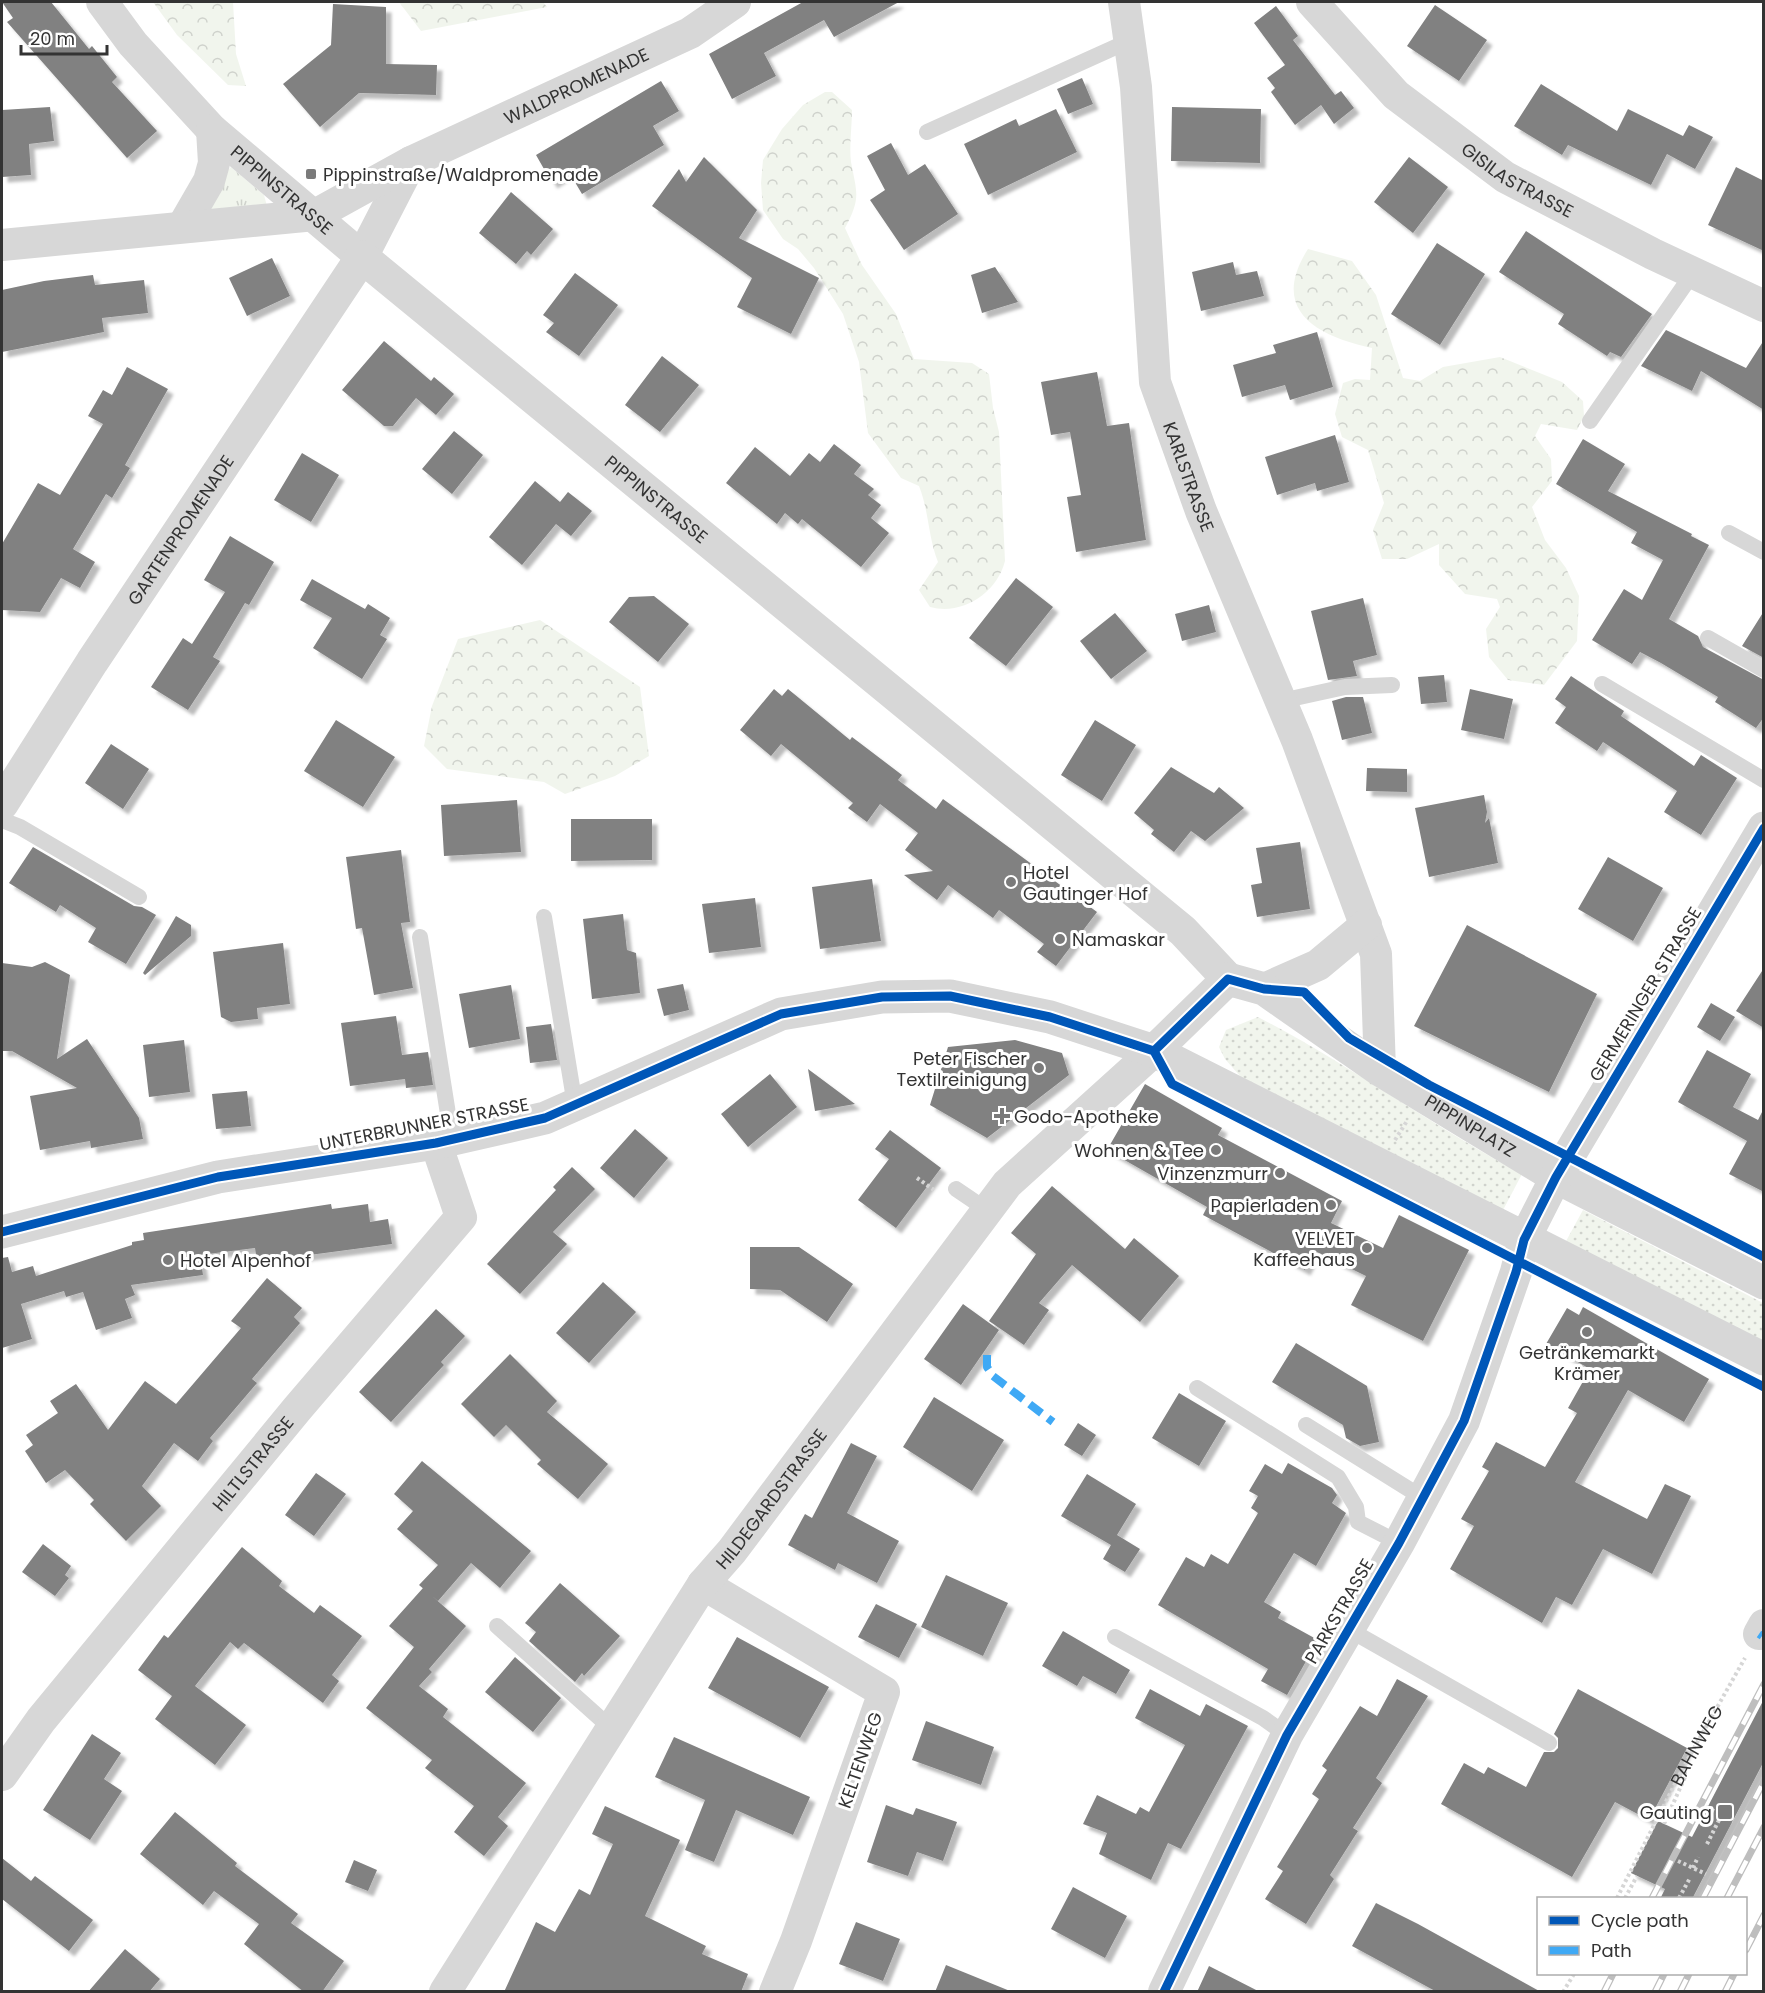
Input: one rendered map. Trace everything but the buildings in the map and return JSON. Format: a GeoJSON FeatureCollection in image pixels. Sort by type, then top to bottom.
{"type":"FeatureCollection","features":[{"type":"Feature","properties":{"kind":"street","name":"PIPPINSTRASSE"},"geometry":{"type":"LineString","coordinates":[[102,2],[133,44],[212,130],[315,214],[362,257],[1183,931],[1228,979]]}},
{"type":"Feature","properties":{"kind":"street","name":"WALDPROMENADE"},"geometry":{"type":"LineString","coordinates":[[2,245],[315,214],[411,162],[690,33],[735,2]]}},
{"type":"Feature","properties":{"kind":"street","name":"KARLSTRASSE"},"geometry":{"type":"LineString","coordinates":[[1124,2],[1136,87],[1155,382],[1201,511],[1281,701],[1376,954],[1380,1070]]}},
{"type":"Feature","properties":{"kind":"street","name":"GISILASTRASSE"},"geometry":{"type":"LineString","coordinates":[[1312,2],[1396,95],[1505,177],[1693,273],[1764,306]]}},
{"type":"Feature","properties":{"kind":"street"},"geometry":{"type":"LineString","coordinates":[[183,226],[209,181],[214,163],[212,130]]}},
{"type":"Feature","properties":{"kind":"street"},"geometry":{"type":"LineString","coordinates":[[362,257],[411,162]]}},
{"type":"Feature","properties":{"kind":"street","name":"GARTENPROMENADE"},"geometry":{"type":"LineString","coordinates":[[2,804],[92,662],[362,257]]}},
{"type":"Feature","properties":{"kind":"street","name":"GERMERINGER STRASSE"},"geometry":{"type":"LineString","coordinates":[[1556,1177],[1764,828]]}},
{"type":"Feature","properties":{"kind":"street"},"geometry":{"type":"LineString","coordinates":[[1264,989],[1318,965],[1366,926]]}},
{"type":"Feature","properties":{"kind":"street"},"geometry":{"type":"LineString","coordinates":[[1228,979],[1154,1051],[1524,1240],[1764,1359]]}},
{"type":"Feature","properties":{"kind":"street","name":"PIPPINPLATZ"},"geometry":{"type":"LineString","coordinates":[[1228,979],[1264,989],[1380,1070],[1556,1177],[1764,1283]]}},
{"type":"Feature","properties":{"kind":"street","name":"UNTERBRUNNER STRASSE"},"geometry":{"type":"LineString","coordinates":[[2,1232],[218,1177],[444,1141],[544,1118],[781,1014],[882,997],[950,996],[1050,1017],[1154,1051]]}},
{"type":"Feature","properties":{"kind":"street","name":"HILDEGARDSTRASSE"},"geometry":{"type":"LineString","coordinates":[[445,1992],[704,1584],[732,1551],[1007,1184],[1154,1051]]}},
{"type":"Feature","properties":{"kind":"street","name":"HILTLSTRASSE"},"geometry":{"type":"LineString","coordinates":[[2,1775],[41,1720],[297,1409],[461,1217],[444,1141]]}},
{"type":"Feature","properties":{"kind":"street"},"geometry":{"type":"LineString","coordinates":[[1524,1240],[1556,1177]]}},
{"type":"Feature","properties":{"kind":"street","name":"PARKSTRASSE"},"geometry":{"type":"LineString","coordinates":[[1164,1992],[1287,1735],[1399,1543],[1464,1421],[1516,1272],[1524,1240]]}},
{"type":"Feature","properties":{"kind":"street","name":"KELTENWEG"},"geometry":{"type":"LineString","coordinates":[[704,1584],[884,1692],[775,1992]]}},
{"type":"Feature","properties":{"kind":"lane"},"geometry":{"type":"LineString","coordinates":[[927,132],[1129,41]]}},
{"type":"Feature","properties":{"kind":"lane"},"geometry":{"type":"LineString","coordinates":[[1590,421],[1693,273]]}},
{"type":"Feature","properties":{"kind":"lane"},"geometry":{"type":"LineString","coordinates":[[1730,533],[1764,552]]}},
{"type":"Feature","properties":{"kind":"lane"},"geometry":{"type":"LineString","coordinates":[[1708,638],[1764,669]]}},
{"type":"Feature","properties":{"kind":"lane"},"geometry":{"type":"LineString","coordinates":[[1281,701],[1345,687],[1392,684]]}},
{"type":"Feature","properties":{"kind":"lane"},"geometry":{"type":"LineString","coordinates":[[1602,684],[1764,780]]}},
{"type":"Feature","properties":{"kind":"lane"},"geometry":{"type":"LineString","coordinates":[[2,820],[20,827],[139,897]]}},
{"type":"Feature","properties":{"kind":"lane"},"geometry":{"type":"LineString","coordinates":[[544,917],[574,1104]]}},
{"type":"Feature","properties":{"kind":"lane"},"geometry":{"type":"LineString","coordinates":[[420,937],[444,1141]]}},
{"type":"Feature","properties":{"kind":"lane"},"geometry":{"type":"LineString","coordinates":[[956,1189],[987,1210]]}},
{"type":"Feature","properties":{"kind":"lane"},"geometry":{"type":"LineString","coordinates":[[1197,1388],[1338,1477],[1356,1507],[1358,1522],[1399,1543]]}},
{"type":"Feature","properties":{"kind":"lane"},"geometry":{"type":"LineString","coordinates":[[1306,1425],[1423,1498]]}},
{"type":"Feature","properties":{"kind":"lane"},"geometry":{"type":"LineString","coordinates":[[497,1626],[612,1729]]}},
{"type":"Feature","properties":{"kind":"lane"},"geometry":{"type":"LineString","coordinates":[[1348,1629],[1549,1743]]}},
{"type":"Feature","properties":{"kind":"lane"},"geometry":{"type":"LineString","coordinates":[[1115,1637],[1263,1718],[1287,1735]]}},
{"type":"Feature","properties":{"kind":"path"},"geometry":{"type":"LineString","coordinates":[[1378,1166],[1422,1096]]}},
{"type":"Feature","properties":{"kind":"path"},"geometry":{"type":"LineString","coordinates":[[1664,1824],[1685,1777],[1685,1764]]}},
{"type":"Feature","properties":{"kind":"path"},"geometry":{"type":"LineString","coordinates":[[1706,1807],[1733,1821]]}},
{"type":"Feature","properties":{"kind":"path"},"geometry":{"type":"LineString","coordinates":[[1707,1845],[1721,1816]]}},
{"type":"Feature","properties":{"kind":"path"},"geometry":{"type":"LineString","coordinates":[[1693,1868],[1698,1857]]}},
{"type":"Feature","properties":{"kind":"path"},"geometry":{"type":"LineString","coordinates":[[1678,1861],[1706,1874]]}},
{"type":"Feature","properties":{"kind":"path"},"geometry":{"type":"LineString","coordinates":[[1625,1897],[1637,1876]]}},
{"type":"Feature","properties":{"kind":"path"},"geometry":{"type":"LineString","coordinates":[[1680,1897],[1690,1878]]}},
{"type":"Feature","properties":{"kind":"path"},"geometry":{"type":"LineString","coordinates":[[1563,1992],[1573,1975]]}},
{"type":"Feature","properties":{"kind":"green space"},"geometry":{"type":"Polygon","coordinates":[[[153,2],[233,2],[236,54],[246,86],[228,85],[177,35],[153,2]]]}},
{"type":"Feature","properties":{"kind":"green space"},"geometry":{"type":"Polygon","coordinates":[[[399,2],[543,2],[547,7],[421,31],[399,2]]]}},
{"type":"Feature","properties":{"kind":"green space"},"geometry":{"type":"Polygon","coordinates":[[[825,92],[832,92],[852,110],[850,156],[856,202],[845,228],[862,265],[896,314],[914,359],[972,363],[989,374],[993,408],[999,432],[1005,561],[994,583],[986,592],[966,605],[942,609],[930,607],[919,590],[938,562],[919,486],[901,478],[868,433],[859,362],[843,314],[814,268],[798,249],[783,239],[763,210],[761,183],[763,160],[782,129],[803,105],[825,92]]]}},
{"type":"Feature","properties":{"kind":"green space"},"geometry":{"type":"Polygon","coordinates":[[[231,167],[264,195],[267,206],[212,211],[210,206],[231,167]]]}},
{"type":"Feature","properties":{"kind":"green space"},"geometry":{"type":"Polygon","coordinates":[[[1308,249],[1352,261],[1376,295],[1403,378],[1420,381],[1443,367],[1500,357],[1562,382],[1583,401],[1584,416],[1577,430],[1541,424],[1535,436],[1551,459],[1552,481],[1532,507],[1545,540],[1566,568],[1579,596],[1577,641],[1544,685],[1508,680],[1489,657],[1486,629],[1500,607],[1497,599],[1465,594],[1439,565],[1439,544],[1407,559],[1382,559],[1373,530],[1384,503],[1368,450],[1342,437],[1335,414],[1343,383],[1355,379],[1370,380],[1372,348],[1333,336],[1304,317],[1296,304],[1294,289],[1297,270],[1308,249]]]}},
{"type":"Feature","properties":{"kind":"green space"},"geometry":{"type":"Polygon","coordinates":[[[540,620],[640,687],[649,756],[615,776],[565,794],[544,782],[447,769],[424,746],[432,706],[458,639],[540,620]]]}},
{"type":"Feature","properties":{"kind":"green space"},"geometry":{"type":"Polygon","coordinates":[[[1258,1017],[1292,1035],[1522,1174],[1502,1212],[1247,1084],[1225,1059],[1219,1047],[1226,1030],[1258,1017]]]}},
{"type":"Feature","properties":{"kind":"green space"},"geometry":{"type":"Polygon","coordinates":[[[1583,1210],[1763,1303],[1763,1342],[1565,1243],[1583,1210]]]}},
{"type":"Feature","properties":{"kind":"railway"},"geometry":{"type":"LineString","coordinates":[[1653,1897],[1764,1684]]}},
{"type":"Feature","properties":{"kind":"railway"},"geometry":{"type":"LineString","coordinates":[[1704,1897],[1764,1781]]}},
{"type":"Feature","properties":{"kind":"railway"},"geometry":{"type":"LineString","coordinates":[[1728,1897],[1764,1827]]}},
{"type":"Feature","properties":{"kind":"railway"},"geometry":{"type":"LineString","coordinates":[[1747,1948],[1764,1915]]}},
{"type":"Feature","properties":{"kind":"railway"},"geometry":{"type":"LineString","coordinates":[[1604,1992],[1612,1975]]}},
{"type":"Feature","properties":{"kind":"railway"},"geometry":{"type":"LineString","coordinates":[[1655,1992],[1664,1975]]}},
{"type":"Feature","properties":{"kind":"railway"},"geometry":{"type":"LineString","coordinates":[[1680,1992],[1688,1975]]}},
{"type":"Feature","properties":{"kind":"railway"},"geometry":{"type":"LineString","coordinates":[[1725,1992],[1734,1975]]}},
{"type":"Feature","properties":{"kind":"marked path"},"geometry":{"type":"LineString","coordinates":[[987,1355],[987,1367],[993,1376],[1053,1422]]}},
{"type":"Feature","properties":{"kind":"cycle path"},"geometry":{"type":"LineString","coordinates":[[1164,1992],[1287,1735],[1399,1543],[1464,1421],[1516,1272],[1524,1240],[1556,1177],[1764,828]]}},
{"type":"Feature","properties":{"kind":"cycle path"},"geometry":{"type":"LineString","coordinates":[[1154,1051],[1228,979],[1264,989],[1304,992],[1349,1038],[1429,1085],[1764,1257]]}},
{"type":"Feature","properties":{"kind":"cycle path"},"geometry":{"type":"LineString","coordinates":[[2,1232],[218,1177],[436,1143],[545,1118],[781,1014],[882,997],[950,996],[1050,1017],[1154,1051]]}},
{"type":"Feature","properties":{"kind":"cycle path"},"geometry":{"type":"LineString","coordinates":[[1154,1051],[1172,1084],[1764,1387]]}},
{"type":"Feature","properties":{"kind":"place","name":"Pippinstraße/Waldpromenade"},"geometry":{"type":"Point","coordinates":[311,174]}},
{"type":"Feature","properties":{"kind":"place","name":"Hotel Gautinger Hof"},"geometry":{"type":"Point","coordinates":[1011,882]}},
{"type":"Feature","properties":{"kind":"place","name":"Namaskar"},"geometry":{"type":"Point","coordinates":[1060,939]}},
{"type":"Feature","properties":{"kind":"place","name":"Peter Fischer Textilreinigung"},"geometry":{"type":"Point","coordinates":[1039,1068]}},
{"type":"Feature","properties":{"kind":"place","name":"Godo-Apotheke"},"geometry":{"type":"Point","coordinates":[1002,1116]}},
{"type":"Feature","properties":{"kind":"place","name":"Wohnen & Tee"},"geometry":{"type":"Point","coordinates":[1216,1150]}},
{"type":"Feature","properties":{"kind":"place","name":"Vinzenzmurr"},"geometry":{"type":"Point","coordinates":[1280,1173]}},
{"type":"Feature","properties":{"kind":"place","name":"Papierladen"},"geometry":{"type":"Point","coordinates":[1331,1205]}},
{"type":"Feature","properties":{"kind":"place","name":"VELVET Kaffeehaus"},"geometry":{"type":"Point","coordinates":[1367,1248]}},
{"type":"Feature","properties":{"kind":"place","name":"Hotel Alpenhof"},"geometry":{"type":"Point","coordinates":[168,1260]}},
{"type":"Feature","properties":{"kind":"place","name":"Getränkemarkt Krämer"},"geometry":{"type":"Point","coordinates":[1587,1332]}},
{"type":"Feature","properties":{"kind":"place","name":"Gauting"},"geometry":{"type":"Point","coordinates":[1725,1812]}}]}
